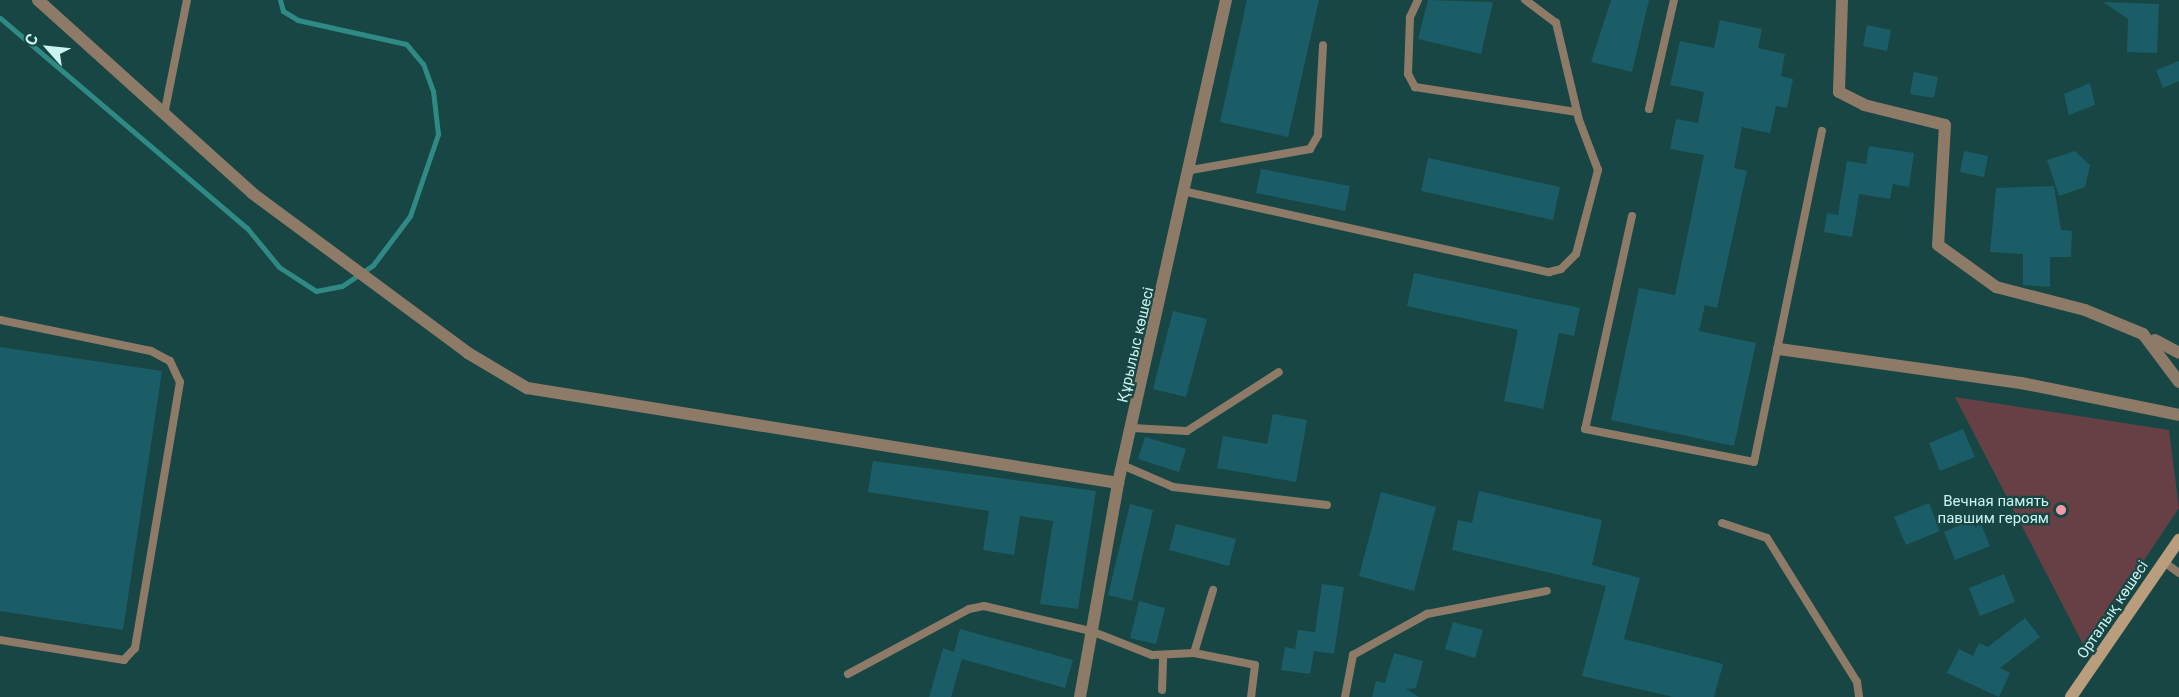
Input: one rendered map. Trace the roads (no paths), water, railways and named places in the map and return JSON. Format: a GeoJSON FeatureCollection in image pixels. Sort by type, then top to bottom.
{"type":"FeatureCollection","features":[{"type":"Feature","properties":{"kind":"main road","name":"Орталық көшесі"},"geometry":{"type":"LineString","coordinates":[[2071,697],[2179,540]]}},
{"type":"Feature","properties":{"kind":"street"},"geometry":{"type":"LineString","coordinates":[[38,0],[252,194],[468,353],[527,388],[1118,483]]}},
{"type":"Feature","properties":{"kind":"street","name":"Құрылыс көшесі"},"geometry":{"type":"LineString","coordinates":[[1080,697],[1118,483],[1187,192],[1226,0]]}},
{"type":"Feature","properties":{"kind":"street"},"geometry":{"type":"LineString","coordinates":[[1842,0],[1839,92],[1864,105],[1945,125],[1938,245],[1996,287],[2085,310],[2143,334],[2179,353]]}},
{"type":"Feature","properties":{"kind":"street"},"geometry":{"type":"LineString","coordinates":[[2143,334],[2179,382]]}},
{"type":"Feature","properties":{"kind":"street"},"geometry":{"type":"LineString","coordinates":[[1779,349],[2021,383],[2179,415]]}},
{"type":"Feature","properties":{"kind":"lane"},"geometry":{"type":"LineString","coordinates":[[164,115],[187,0]]}},
{"type":"Feature","properties":{"kind":"lane"},"geometry":{"type":"LineString","coordinates":[[1418,0],[1410,17],[1408,74],[1415,87],[1577,112]]}},
{"type":"Feature","properties":{"kind":"lane"},"geometry":{"type":"LineString","coordinates":[[1187,192],[1549,272],[1561,269],[1576,254],[1598,170],[1577,112],[1556,23],[1525,0]]}},
{"type":"Feature","properties":{"kind":"lane"},"geometry":{"type":"LineString","coordinates":[[1649,109],[1674,0]]}},
{"type":"Feature","properties":{"kind":"lane"},"geometry":{"type":"LineString","coordinates":[[1191,170],[1310,149],[1318,135],[1323,45]]}},
{"type":"Feature","properties":{"kind":"lane"},"geometry":{"type":"LineString","coordinates":[[1632,216],[1585,429],[1754,462],[1822,131]]}},
{"type":"Feature","properties":{"kind":"lane"},"geometry":{"type":"LineString","coordinates":[[0,320],[152,351],[170,361],[180,382],[135,648],[124,660],[0,640]]}},
{"type":"Feature","properties":{"kind":"lane"},"geometry":{"type":"LineString","coordinates":[[1132,428],[1187,431],[1279,372]]}},
{"type":"Feature","properties":{"kind":"lane"},"geometry":{"type":"LineString","coordinates":[[1122,465],[1173,487],[1327,505]]}},
{"type":"Feature","properties":{"kind":"lane"},"geometry":{"type":"LineString","coordinates":[[1722,523],[1767,538],[1857,682],[1859,697]]}},
{"type":"Feature","properties":{"kind":"lane"},"geometry":{"type":"LineString","coordinates":[[2164,562],[2179,573]]}},
{"type":"Feature","properties":{"kind":"lane"},"geometry":{"type":"LineString","coordinates":[[1194,653],[1213,591]]}},
{"type":"Feature","properties":{"kind":"lane"},"geometry":{"type":"LineString","coordinates":[[1345,697],[1353,655],[1427,614],[1547,591]]}},
{"type":"Feature","properties":{"kind":"lane"},"geometry":{"type":"LineString","coordinates":[[848,674],[969,609],[997,607],[1091,631],[1163,656],[1194,653],[1255,665],[1251,697]]}},
{"type":"Feature","properties":{"kind":"lane"},"geometry":{"type":"LineString","coordinates":[[1162,690],[1163,656]]}},
{"type":"Feature","properties":{"kind":"waterway"},"geometry":{"type":"LineString","coordinates":[[0,18],[247,228],[279,267],[316,291],[342,286],[373,265],[410,216],[438,134],[433,91],[423,64],[406,44],[298,20],[283,11],[280,0]]}},
{"type":"Feature","properties":{"kind":"place","name":"Вечная память павшим героям"},"geometry":{"type":"Point","coordinates":[2061,510]}}]}
